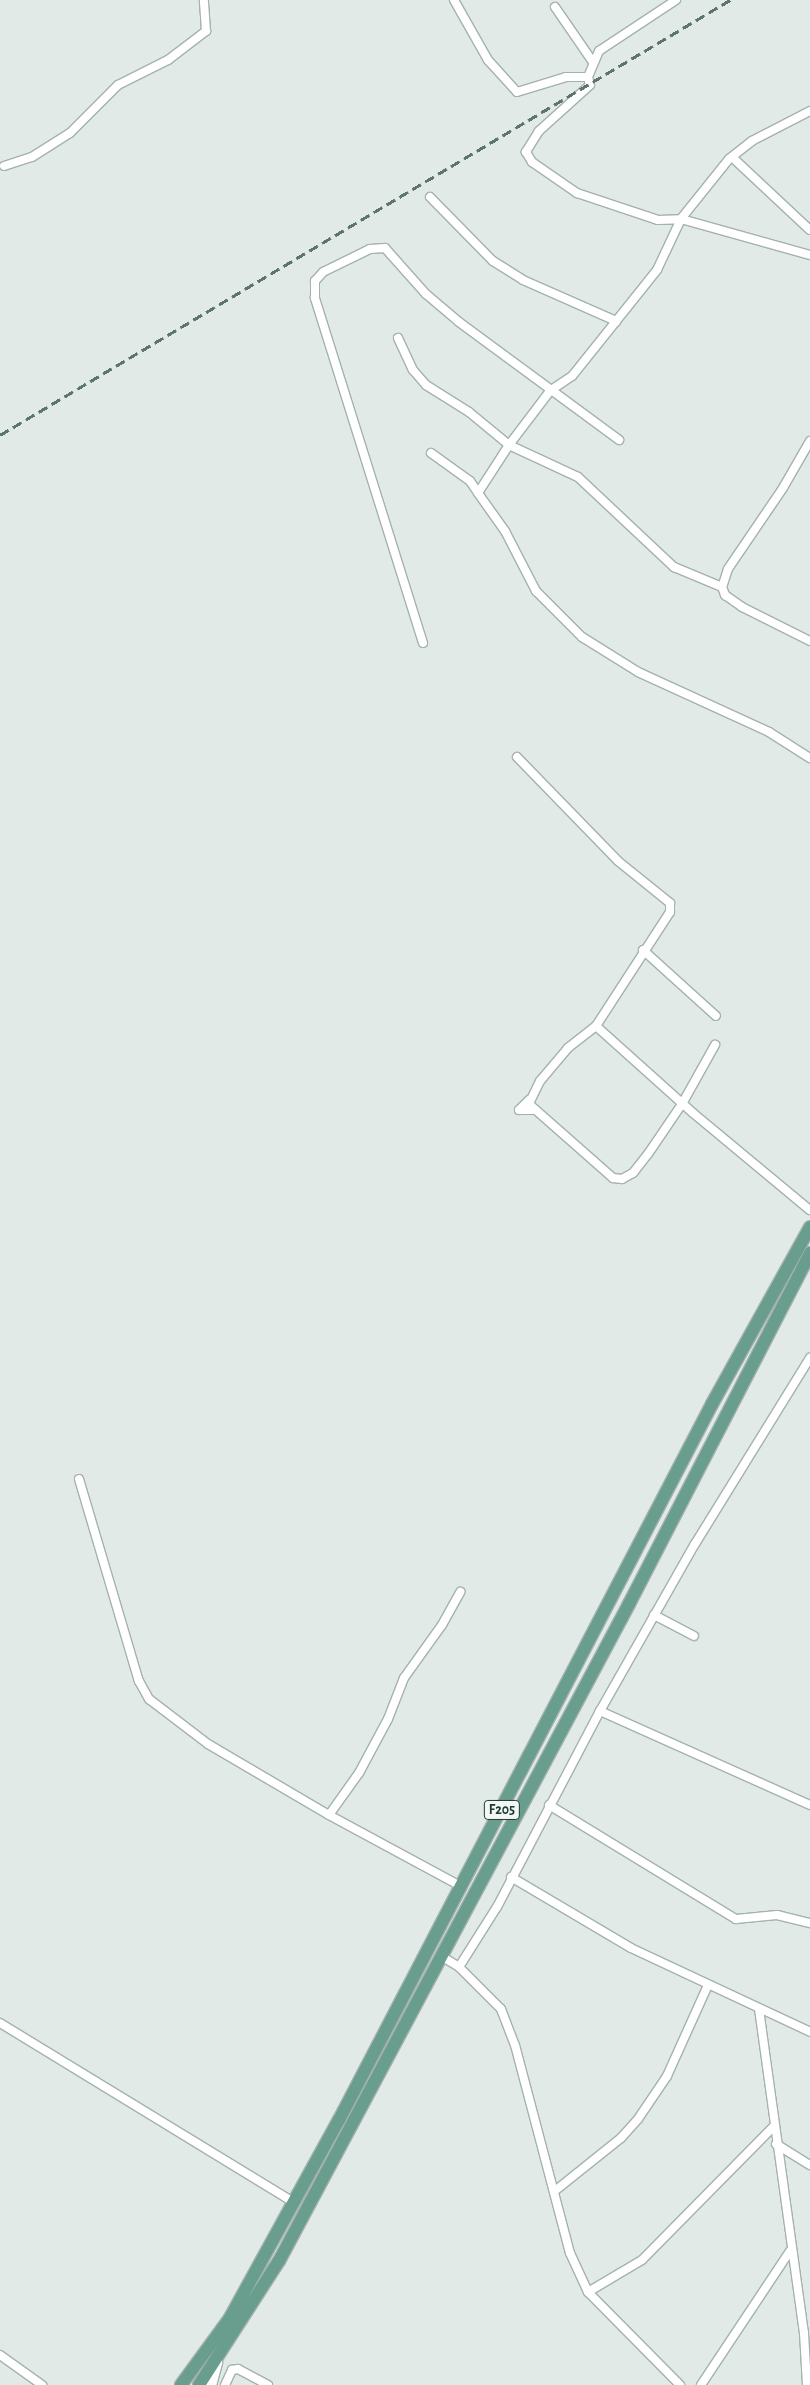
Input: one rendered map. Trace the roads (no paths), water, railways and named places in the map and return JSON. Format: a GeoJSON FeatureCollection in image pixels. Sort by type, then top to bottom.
{"type":"FeatureCollection","features":[{"type":"Feature","properties":{"kind":"main road","name":"F205"},"geometry":{"type":"LineString","coordinates":[[182,2385],[230,2318],[292,2201],[339,2120],[712,1404],[810,1227]]}},
{"type":"Feature","properties":{"kind":"main road","name":"F205"},"geometry":{"type":"LineString","coordinates":[[208,2384],[216,2361],[279,2261],[728,1414],[810,1253]]}},
{"type":"Feature","properties":{"kind":"main road"},"geometry":{"type":"LineString","coordinates":[[712,1404],[728,1414]]}},
{"type":"Feature","properties":{"kind":"street"},"geometry":{"type":"LineString","coordinates":[[0,157],[2,167],[32,158],[70,133],[118,85],[168,60],[206,31],[204,0]]}},
{"type":"Feature","properties":{"kind":"street"},"geometry":{"type":"LineString","coordinates":[[454,0],[488,60],[517,92],[566,77],[588,77]]}},
{"type":"Feature","properties":{"kind":"street"},"geometry":{"type":"LineString","coordinates":[[676,0],[599,51],[588,77],[591,83],[586,90],[539,131],[526,152],[532,162],[576,193],[658,220],[682,219],[810,255]]}},
{"type":"Feature","properties":{"kind":"street"},"geometry":{"type":"LineString","coordinates":[[555,7],[593,62]]}},
{"type":"Feature","properties":{"kind":"street"},"geometry":{"type":"LineString","coordinates":[[478,493],[509,445],[550,391],[572,376],[657,270],[682,219],[733,158],[752,141],[810,110]]}},
{"type":"Feature","properties":{"kind":"street"},"geometry":{"type":"LineString","coordinates":[[733,158],[810,230]]}},
{"type":"Feature","properties":{"kind":"street"},"geometry":{"type":"LineString","coordinates":[[430,197],[493,262],[523,280],[616,321]]}},
{"type":"Feature","properties":{"kind":"street"},"geometry":{"type":"LineString","coordinates":[[423,643],[315,298],[316,281],[323,272],[364,251],[385,248],[439,306],[550,391],[619,440]]}},
{"type":"Feature","properties":{"kind":"street"},"geometry":{"type":"LineString","coordinates":[[398,338],[413,370],[426,385],[469,412],[509,445],[578,477],[674,567],[722,587]]}},
{"type":"Feature","properties":{"kind":"street"},"geometry":{"type":"LineString","coordinates":[[810,441],[783,488],[728,569],[722,587],[725,595],[742,606],[810,641]]}},
{"type":"Feature","properties":{"kind":"street"},"geometry":{"type":"LineString","coordinates":[[431,452],[470,482],[505,531],[536,591],[582,638],[638,672],[768,732],[810,758]]}},
{"type":"Feature","properties":{"kind":"street"},"geometry":{"type":"LineString","coordinates":[[517,757],[618,861],[666,897],[670,912],[643,950],[596,1026],[568,1048],[529,1100],[519,1110],[532,1110],[561,1131],[597,1166],[613,1178],[622,1179],[633,1173],[648,1154],[682,1104],[715,1045]]}},
{"type":"Feature","properties":{"kind":"street"},"geometry":{"type":"LineString","coordinates":[[643,950],[716,1016]]}},
{"type":"Feature","properties":{"kind":"street"},"geometry":{"type":"LineString","coordinates":[[596,1026],[682,1104],[810,1210]]}},
{"type":"Feature","properties":{"kind":"street"},"geometry":{"type":"LineString","coordinates":[[529,1100],[532,1110]]}},
{"type":"Feature","properties":{"kind":"street"},"geometry":{"type":"LineString","coordinates":[[459,1967],[497,1907],[549,1805],[654,1615],[810,1358]]}},
{"type":"Feature","properties":{"kind":"street"},"geometry":{"type":"LineString","coordinates":[[79,1479],[139,1681],[149,1699],[208,1744],[329,1815],[462,1887]]}},
{"type":"Feature","properties":{"kind":"street"},"geometry":{"type":"LineString","coordinates":[[329,1815],[359,1773],[388,1719],[404,1678],[442,1625],[460,1592]]}},
{"type":"Feature","properties":{"kind":"street"},"geometry":{"type":"LineString","coordinates":[[654,1615],[694,1636]]}},
{"type":"Feature","properties":{"kind":"street"},"geometry":{"type":"LineString","coordinates":[[600,1711],[810,1805]]}},
{"type":"Feature","properties":{"kind":"street"},"geometry":{"type":"LineString","coordinates":[[549,1805],[736,1919],[778,1915],[810,1923]]}},
{"type":"Feature","properties":{"kind":"street"},"geometry":{"type":"LineString","coordinates":[[511,1877],[631,1948],[810,2032]]}},
{"type":"Feature","properties":{"kind":"street"},"geometry":{"type":"LineString","coordinates":[[441,1956],[459,1967],[501,2009],[515,2045],[556,2190],[570,2254],[588,2292],[680,2385]]}},
{"type":"Feature","properties":{"kind":"street"},"geometry":{"type":"LineString","coordinates":[[556,2190],[621,2138],[638,2119],[668,2076],[708,1985]]}},
{"type":"Feature","properties":{"kind":"street"},"geometry":{"type":"LineString","coordinates":[[759,2009],[790,2251],[804,2333],[807,2385]]}},
{"type":"Feature","properties":{"kind":"street"},"geometry":{"type":"LineString","coordinates":[[0,2023],[292,2201]]}},
{"type":"Feature","properties":{"kind":"street"},"geometry":{"type":"LineString","coordinates":[[588,2292],[642,2260],[774,2126]]}},
{"type":"Feature","properties":{"kind":"street"},"geometry":{"type":"LineString","coordinates":[[776,2144],[810,2164]]}},
{"type":"Feature","properties":{"kind":"street"},"geometry":{"type":"LineString","coordinates":[[701,2385],[790,2251]]}},
{"type":"Feature","properties":{"kind":"street"},"geometry":{"type":"LineString","coordinates":[[0,2354],[42,2385]]}},
{"type":"Feature","properties":{"kind":"street"},"geometry":{"type":"LineString","coordinates":[[225,2385],[232,2370],[238,2369],[268,2385]]}},
{"type":"Feature","properties":{"kind":"railway"},"geometry":{"type":"LineString","coordinates":[[0,435],[730,0]]}}]}
